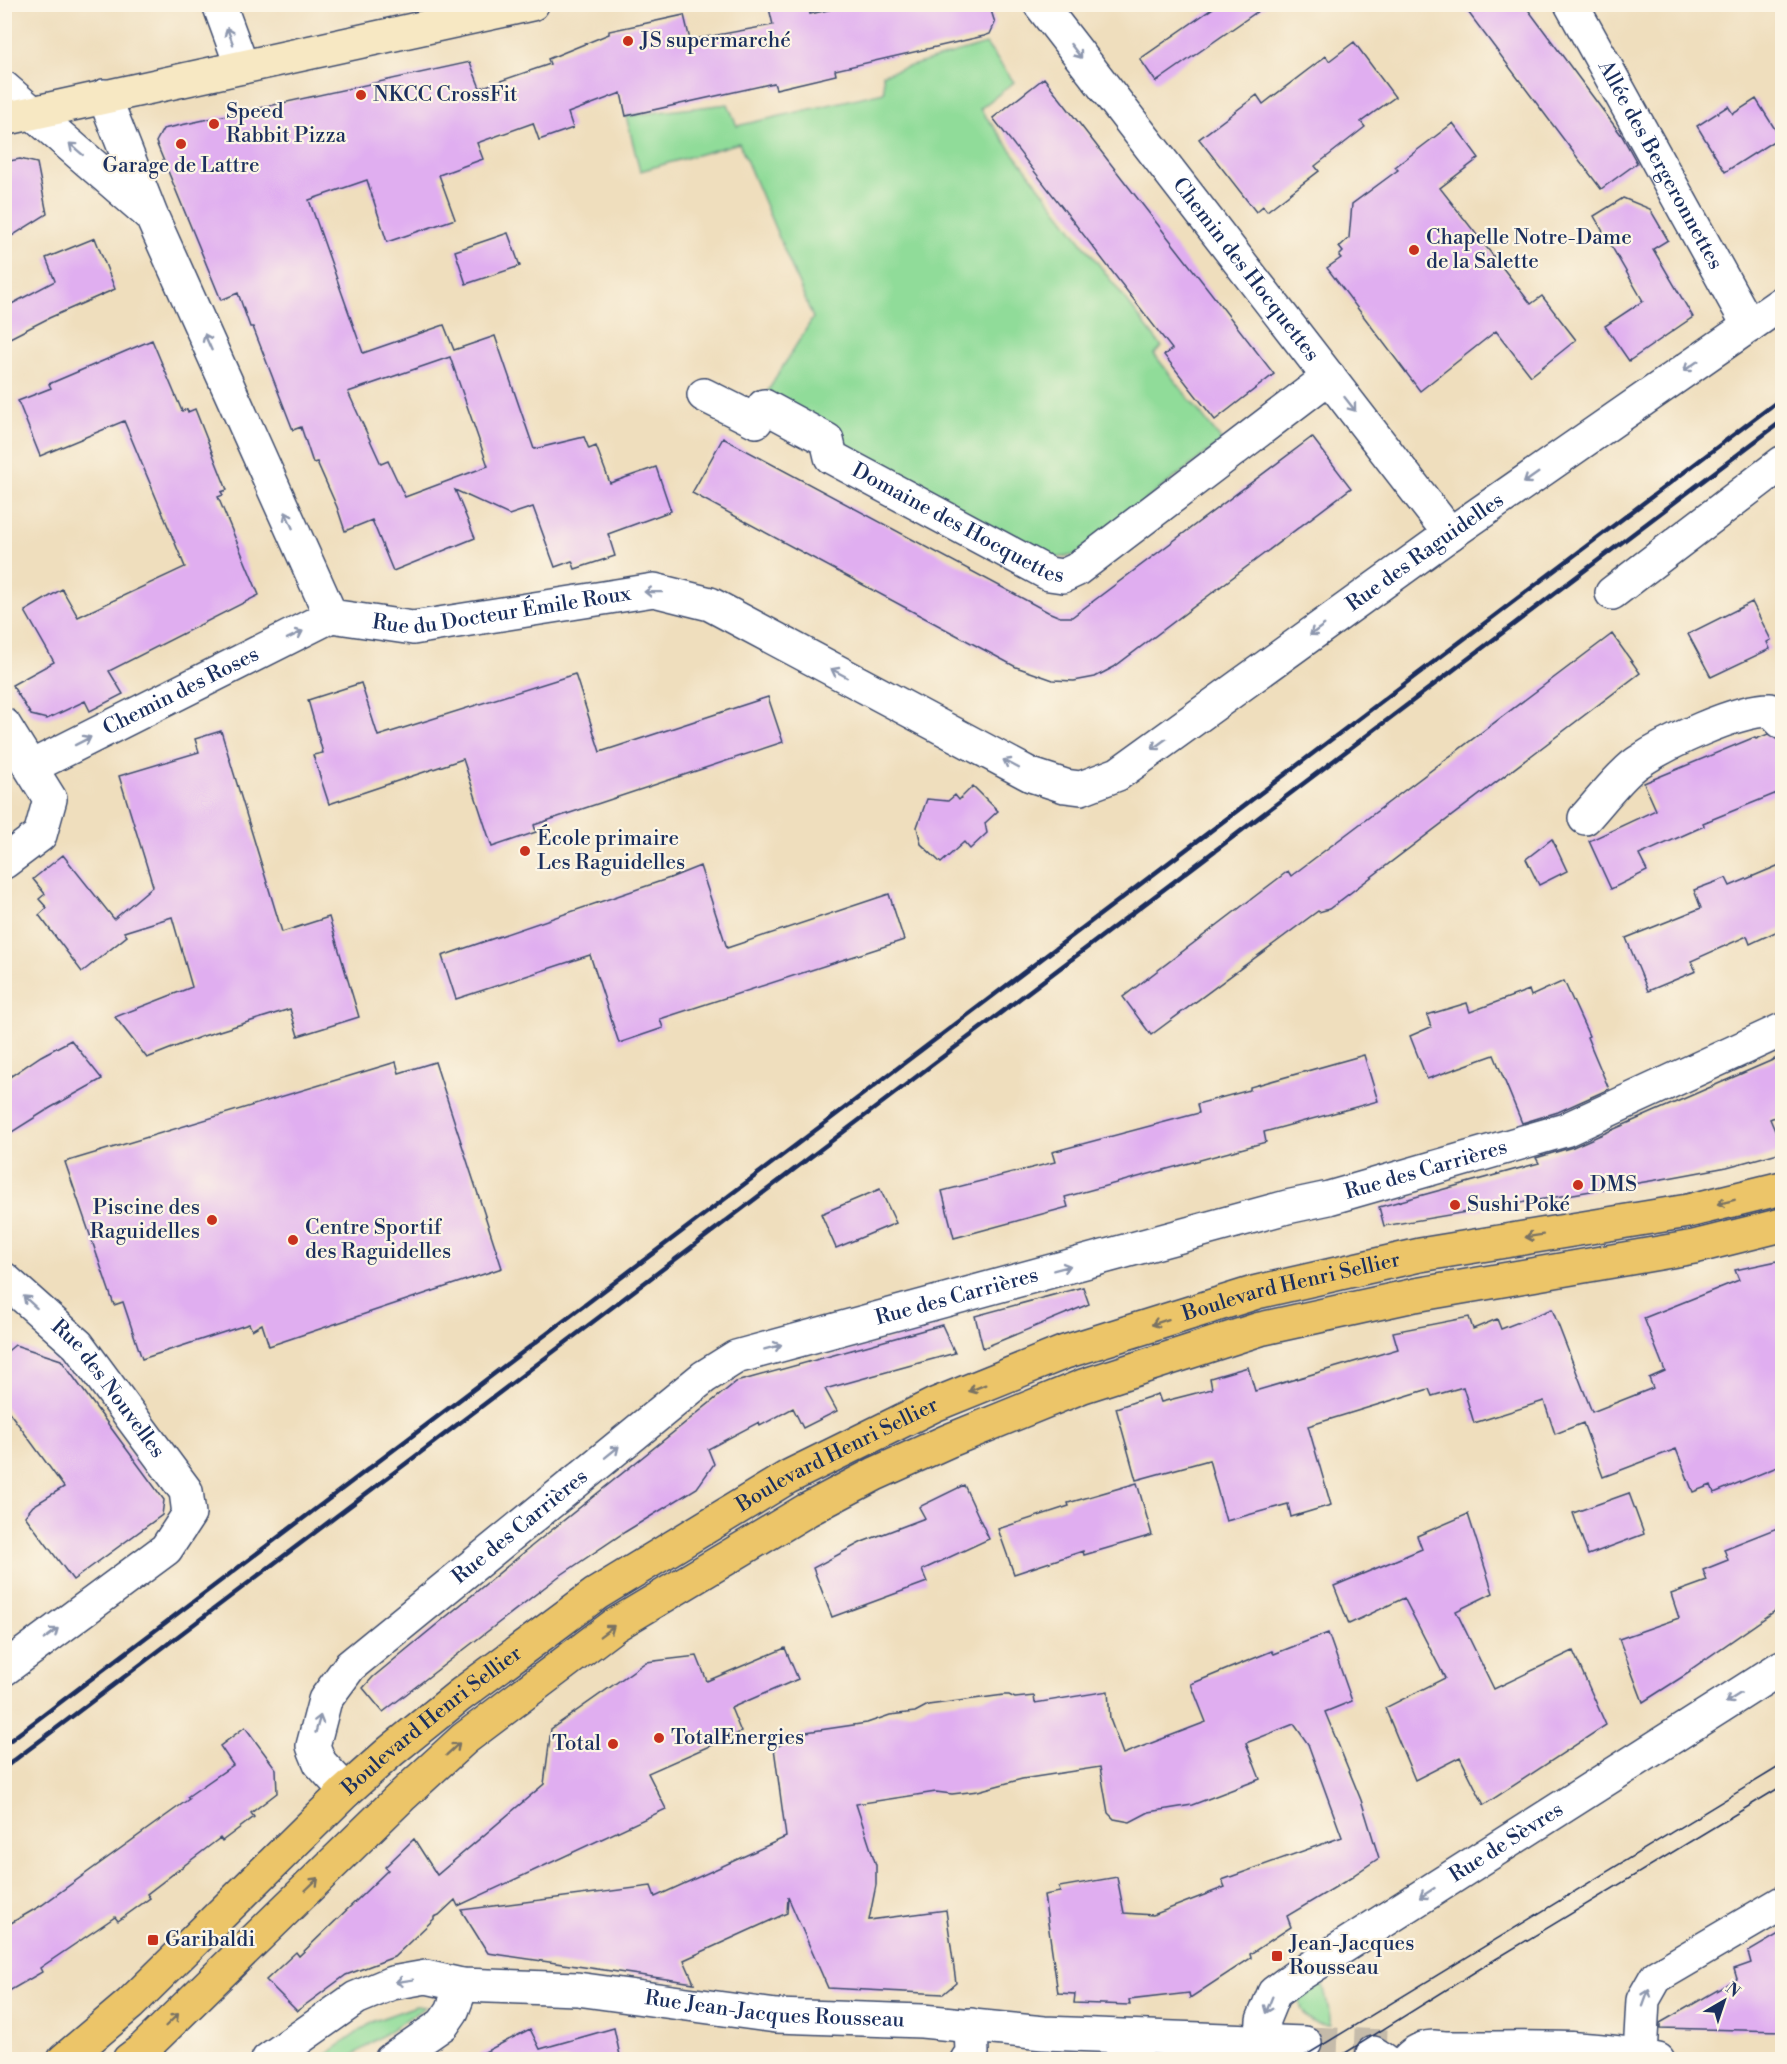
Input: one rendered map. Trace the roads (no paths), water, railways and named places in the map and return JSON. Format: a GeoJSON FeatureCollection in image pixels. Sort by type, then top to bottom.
{"type":"FeatureCollection","features":[{"type":"Feature","properties":{"kind":"main road","name":"Boulevard Henri Sellier"},"geometry":{"type":"LineString","coordinates":[[64,2060],[130,2004],[346,1791],[459,1696],[596,1594],[788,1477],[934,1406],[1065,1353],[1257,1292],[1420,1255],[1688,1211],[1782,1188]]}},
{"type":"Feature","properties":{"kind":"main road","name":"Boulevard Henri Sellier"},"geometry":{"type":"LineString","coordinates":[[129,2060],[141,2051],[393,1804],[464,1739],[615,1625],[807,1510],[875,1474],[948,1441],[1083,1386],[1260,1329],[1415,1295],[1694,1247],[1782,1225]]}},
{"type":"Feature","properties":{"kind":"street"},"geometry":{"type":"LineString","coordinates":[[219,4],[242,67]]}},
{"type":"Feature","properties":{"kind":"street"},"geometry":{"type":"LineString","coordinates":[[18,116],[532,4]]}},
{"type":"Feature","properties":{"kind":"street","name":"Chemin des Hocquettes"},"geometry":{"type":"LineString","coordinates":[[1040,4],[1450,534]]}},
{"type":"Feature","properties":{"kind":"street","name":"Allée des Bergeronnettes"},"geometry":{"type":"LineString","coordinates":[[1571,4],[1744,329]]}},
{"type":"Feature","properties":{"kind":"street"},"geometry":{"type":"LineString","coordinates":[[4,88],[18,116],[151,216]]}},
{"type":"Feature","properties":{"kind":"street"},"geometry":{"type":"LineString","coordinates":[[104,96],[151,216],[331,616]]}},
{"type":"Feature","properties":{"kind":"street","name":"Rue des Raguidelles"},"geometry":{"type":"LineString","coordinates":[[1065,786],[1081,788],[1118,774],[1450,534],[1782,303]]}},
{"type":"Feature","properties":{"kind":"street","name":"Domaine des Hocquettes"},"geometry":{"type":"LineString","coordinates":[[704,396],[756,420],[764,406],[827,440],[831,457],[1049,573],[1063,576],[1077,570],[1329,377]]}},
{"type":"Feature","properties":{"kind":"street"},"geometry":{"type":"LineString","coordinates":[[1612,592],[1782,464]]}},
{"type":"Feature","properties":{"kind":"street","name":"Rue du Docteur Émile Roux"},"geometry":{"type":"LineString","coordinates":[[331,616],[413,628],[654,590],[710,604],[1031,775],[1065,786]]}},
{"type":"Feature","properties":{"kind":"street","name":"Chemin des Roses"},"geometry":{"type":"LineString","coordinates":[[31,767],[331,616]]}},
{"type":"Feature","properties":{"kind":"street"},"geometry":{"type":"LineString","coordinates":[[1586,818],[1635,764],[1695,731],[1758,710],[1770,710],[1782,722]]}},
{"type":"Feature","properties":{"kind":"street"},"geometry":{"type":"LineString","coordinates":[[4,725],[50,799],[40,835],[4,862]]}},
{"type":"Feature","properties":{"kind":"street","name":"Rue des Carrières"},"geometry":{"type":"LineString","coordinates":[[346,1791],[320,1763],[313,1746],[325,1700],[350,1666],[704,1377],[736,1357],[1276,1210],[1329,1198],[1565,1130],[1782,1030]]}},
{"type":"Feature","properties":{"kind":"street","name":"Rue des Nouvelles"},"geometry":{"type":"LineString","coordinates":[[4,1279],[78,1345],[186,1491],[189,1514],[166,1549],[4,1669]]}},
{"type":"Feature","properties":{"kind":"street","name":"Rue de Sèvres"},"geometry":{"type":"LineString","coordinates":[[1262,2042],[1263,2020],[1274,1993],[1294,1978],[1782,1667]]}},
{"type":"Feature","properties":{"kind":"street"},"geometry":{"type":"LineString","coordinates":[[1412,2053],[1647,2058],[1643,2000],[1656,1977],[1782,1903]]}},
{"type":"Feature","properties":{"kind":"street","name":"Rue Jean-Jacques Rousseau"},"geometry":{"type":"LineString","coordinates":[[268,2060],[356,1998],[392,1983],[426,1977],[462,1986],[577,1989],[776,2016],[922,2021],[1044,2033],[1305,2043]]}},
{"type":"Feature","properties":{"kind":"street"},"geometry":{"type":"LineString","coordinates":[[391,2060],[443,2024],[452,2011],[462,1986]]}},
{"type":"Feature","properties":{"kind":"street"},"geometry":{"type":"LineString","coordinates":[[967,2060],[972,2054],[971,2025]]}},
{"type":"Feature","properties":{"kind":"tunnel"},"geometry":{"type":"LineString","coordinates":[[1305,2043],[1389,2046]]}},
{"type":"Feature","properties":{"kind":"tram line"},"geometry":{"type":"LineString","coordinates":[[1298,2060],[1782,1765]]}},
{"type":"Feature","properties":{"kind":"tram line"},"geometry":{"type":"LineString","coordinates":[[1334,2060],[1782,1786]]}},
{"type":"Feature","properties":{"kind":"railway"},"geometry":{"type":"LineString","coordinates":[[4,1745],[1782,398]]}},
{"type":"Feature","properties":{"kind":"railway"},"geometry":{"type":"LineString","coordinates":[[4,1768],[1782,421]]}},
{"type":"Feature","properties":{"kind":"place","name":"JS supermarché"},"geometry":{"type":"Point","coordinates":[628,41]}},
{"type":"Feature","properties":{"kind":"place","name":"NKCC CrossFit"},"geometry":{"type":"Point","coordinates":[361,95]}},
{"type":"Feature","properties":{"kind":"place","name":"Speed Rabbit Pizza"},"geometry":{"type":"Point","coordinates":[214,124]}},
{"type":"Feature","properties":{"kind":"place","name":"Garage de Lattre"},"geometry":{"type":"Point","coordinates":[181,144]}},
{"type":"Feature","properties":{"kind":"place","name":"Chapelle Notre-Dame de la Salette"},"geometry":{"type":"Point","coordinates":[1414,250]}},
{"type":"Feature","properties":{"kind":"place","name":"École primaire Les Raguidelles"},"geometry":{"type":"Point","coordinates":[525,851]}},
{"type":"Feature","properties":{"kind":"place","name":"DMS"},"geometry":{"type":"Point","coordinates":[1578,1185]}},
{"type":"Feature","properties":{"kind":"place","name":"Sushi Poké"},"geometry":{"type":"Point","coordinates":[1455,1205]}},
{"type":"Feature","properties":{"kind":"place","name":"Piscine des Raguidelles"},"geometry":{"type":"Point","coordinates":[212,1220]}},
{"type":"Feature","properties":{"kind":"place","name":"Centre Sportif des Raguidelles"},"geometry":{"type":"Point","coordinates":[293,1240]}},
{"type":"Feature","properties":{"kind":"place","name":"TotalEnergies"},"geometry":{"type":"Point","coordinates":[659,1738]}},
{"type":"Feature","properties":{"kind":"place","name":"Total"},"geometry":{"type":"Point","coordinates":[613,1744]}},
{"type":"Feature","properties":{"kind":"place","name":"Garibaldi"},"geometry":{"type":"Point","coordinates":[153,1940]}},
{"type":"Feature","properties":{"kind":"place","name":"Jean-Jacques Rousseau"},"geometry":{"type":"Point","coordinates":[1277,1956]}}]}
